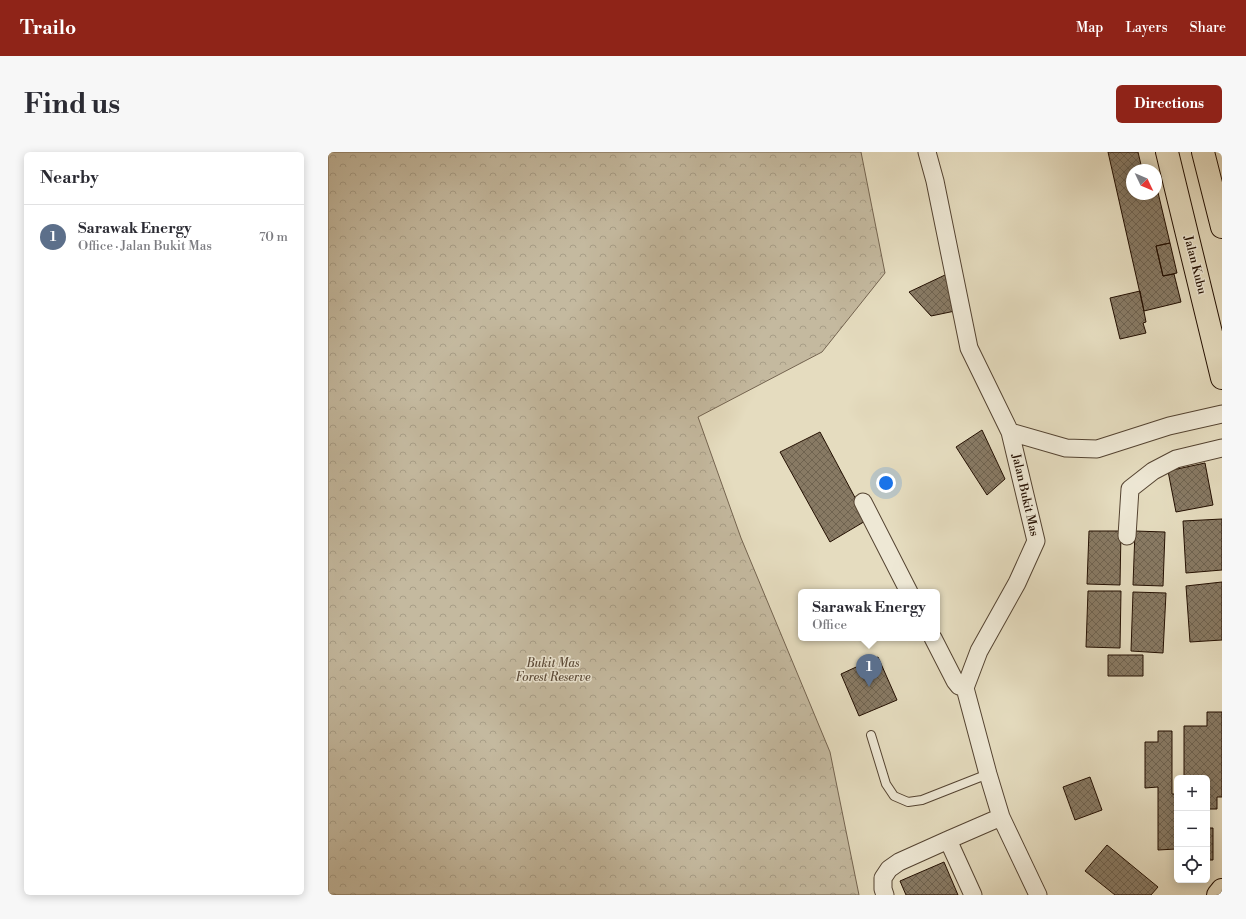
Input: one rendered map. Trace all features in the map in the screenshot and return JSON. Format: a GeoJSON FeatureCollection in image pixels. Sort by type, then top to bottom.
{"type":"FeatureCollection","features":[{"type":"Feature","properties":{"kind":"highway","name":"Jalan Kubu"},"geometry":{"type":"LineString","coordinates":[[1168,152],[1222,378]]}},
{"type":"Feature","properties":{"kind":"highway"},"geometry":{"type":"LineString","coordinates":[[1203,152],[1222,227]]}},
{"type":"Feature","properties":{"kind":"highway"},"geometry":{"type":"LineString","coordinates":[[1218,895],[1222,890]]}},
{"type":"Feature","properties":{"kind":"street","name":"Jalan Bukit Mas"},"geometry":{"type":"LineString","coordinates":[[927,152],[935,181],[969,348],[1010,432],[1036,541],[1017,583],[979,651],[965,688]]}},
{"type":"Feature","properties":{"kind":"street"},"geometry":{"type":"LineString","coordinates":[[1010,432],[1066,448],[1097,449],[1169,426],[1222,414]]}},
{"type":"Feature","properties":{"kind":"street"},"geometry":{"type":"LineString","coordinates":[[1127,536],[1130,489],[1153,471],[1176,459],[1222,448]]}},
{"type":"Feature","properties":{"kind":"street"},"geometry":{"type":"LineString","coordinates":[[863,502],[907,589]]}},
{"type":"Feature","properties":{"kind":"street"},"geometry":{"type":"LineString","coordinates":[[934,641],[955,681],[959,686],[965,688],[1001,818],[1038,895]]}},
{"type":"Feature","properties":{"kind":"street"},"geometry":{"type":"LineString","coordinates":[[885,895],[883,889],[883,878],[890,869],[899,862],[1001,818]]}},
{"type":"Feature","properties":{"kind":"street"},"geometry":{"type":"LineString","coordinates":[[948,840],[973,895]]}},
{"type":"Feature","properties":{"kind":"lane"},"geometry":{"type":"LineString","coordinates":[[871,735],[886,784],[894,796],[908,802],[922,800],[988,774]]}},
{"type":"Feature","properties":{"kind":"green space","name":"Bukit Mas Forest Reserve"},"geometry":{"type":"Polygon","coordinates":[[[328,152],[861,152],[885,273],[822,352],[698,417],[741,538],[830,752],[859,895],[328,895],[328,152]]]}},
{"type":"Feature","properties":{"kind":"building"},"geometry":{"type":"Polygon","coordinates":[[[1108,152],[1138,152],[1141,164],[1126,164],[1126,200],[1160,200],[1170,243],[1156,246],[1163,276],[1174,274],[1181,302],[1144,311],[1108,152]]]}},
{"type":"Feature","properties":{"kind":"building"},"geometry":{"type":"Polygon","coordinates":[[[1170,243],[1177,273],[1163,276],[1156,246],[1170,243]]]}},
{"type":"Feature","properties":{"kind":"building"},"geometry":{"type":"Polygon","coordinates":[[[945,275],[955,311],[931,316],[909,292],[945,275]]]}},
{"type":"Feature","properties":{"kind":"building"},"geometry":{"type":"Polygon","coordinates":[[[1140,291],[1146,322],[1143,323],[1146,333],[1120,339],[1110,298],[1140,291]]]}},
{"type":"Feature","properties":{"kind":"building"},"geometry":{"type":"Polygon","coordinates":[[[982,430],[1005,479],[987,495],[956,447],[982,430]]]}},
{"type":"Feature","properties":{"kind":"building"},"geometry":{"type":"Polygon","coordinates":[[[820,432],[867,520],[830,542],[780,452],[820,432]]]}},
{"type":"Feature","properties":{"kind":"building"},"geometry":{"type":"Polygon","coordinates":[[[1205,463],[1213,505],[1176,512],[1168,471],[1205,463]]]}},
{"type":"Feature","properties":{"kind":"building"},"geometry":{"type":"Polygon","coordinates":[[[1222,519],[1222,570],[1186,573],[1183,521],[1222,519]]]}},
{"type":"Feature","properties":{"kind":"building"},"geometry":{"type":"Polygon","coordinates":[[[1089,531],[1121,531],[1120,585],[1087,584],[1089,531]]]}},
{"type":"Feature","properties":{"kind":"building"},"geometry":{"type":"Polygon","coordinates":[[[1135,531],[1165,532],[1163,586],[1133,585],[1135,531]]]}},
{"type":"Feature","properties":{"kind":"building"},"geometry":{"type":"Polygon","coordinates":[[[1222,582],[1222,640],[1190,642],[1186,586],[1222,582]]]}},
{"type":"Feature","properties":{"kind":"building"},"geometry":{"type":"Polygon","coordinates":[[[1088,591],[1121,591],[1120,648],[1086,647],[1088,591]]]}},
{"type":"Feature","properties":{"kind":"building"},"geometry":{"type":"Polygon","coordinates":[[[1133,592],[1166,593],[1163,653],[1131,651],[1133,592]]]}},
{"type":"Feature","properties":{"kind":"building"},"geometry":{"type":"Polygon","coordinates":[[[1108,655],[1143,655],[1143,676],[1108,676],[1108,655]]]}},
{"type":"Feature","properties":{"kind":"building"},"geometry":{"type":"Polygon","coordinates":[[[878,657],[897,700],[859,716],[841,674],[878,657]]]}},
{"type":"Feature","properties":{"kind":"building"},"geometry":{"type":"Polygon","coordinates":[[[1207,712],[1222,712],[1222,797],[1217,797],[1217,809],[1210,809],[1210,775],[1184,775],[1184,726],[1207,726],[1207,712]]]}},
{"type":"Feature","properties":{"kind":"building"},"geometry":{"type":"Polygon","coordinates":[[[1158,731],[1172,731],[1174,849],[1158,850],[1158,787],[1145,788],[1145,742],[1158,742],[1158,731]]]}},
{"type":"Feature","properties":{"kind":"building"},"geometry":{"type":"Polygon","coordinates":[[[1090,777],[1102,810],[1075,820],[1063,787],[1090,777]]]}},
{"type":"Feature","properties":{"kind":"building"},"geometry":{"type":"Polygon","coordinates":[[[1210,828],[1213,828],[1213,860],[1210,860],[1210,828]]]}},
{"type":"Feature","properties":{"kind":"building"},"geometry":{"type":"Polygon","coordinates":[[[1107,845],[1158,887],[1151,895],[1115,895],[1085,871],[1107,845]]]}},
{"type":"Feature","properties":{"kind":"building"},"geometry":{"type":"Polygon","coordinates":[[[944,862],[958,895],[906,895],[900,881],[944,862]]]}},
{"type":"Feature","properties":{"kind":"place","name":"Sarawak Energy"},"geometry":{"type":"Point","coordinates":[869,687]}}]}
